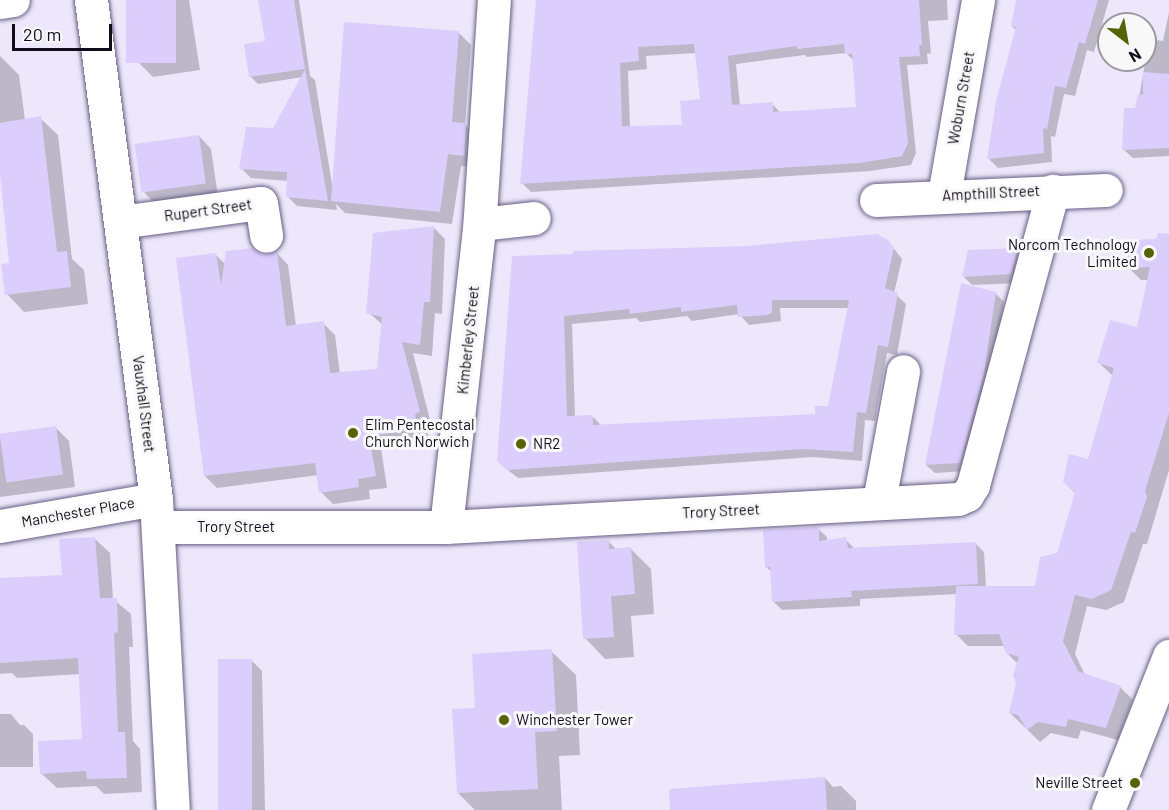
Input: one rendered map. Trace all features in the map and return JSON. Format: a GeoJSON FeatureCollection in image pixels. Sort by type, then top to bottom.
{"type":"FeatureCollection","features":[{"type":"Feature","properties":{"kind":"street"},"geometry":{"type":"LineString","coordinates":[[0,2],[13,0]]}},
{"type":"Feature","properties":{"kind":"street","name":"Vauxhall Street"},"geometry":{"type":"LineString","coordinates":[[91,0],[157,513],[173,810]]}},
{"type":"Feature","properties":{"kind":"street","name":"Kimberley Street"},"geometry":{"type":"LineString","coordinates":[[446,527],[480,224],[495,0]]}},
{"type":"Feature","properties":{"kind":"street","name":"Woburn Street"},"geometry":{"type":"LineString","coordinates":[[944,195],[978,0]]}},
{"type":"Feature","properties":{"kind":"street","name":"Ampthill Street"},"geometry":{"type":"LineString","coordinates":[[876,200],[1053,190],[1106,190]]}},
{"type":"Feature","properties":{"kind":"street","name":"Trory Street"},"geometry":{"type":"LineString","coordinates":[[157,513],[446,527],[879,501],[958,499],[967,495],[973,485],[1053,190]]}},
{"type":"Feature","properties":{"kind":"street","name":"Rupert Street"},"geometry":{"type":"LineString","coordinates":[[120,222],[261,203],[266,236]]}},
{"type":"Feature","properties":{"kind":"street"},"geometry":{"type":"LineString","coordinates":[[480,224],[534,218]]}},
{"type":"Feature","properties":{"kind":"street"},"geometry":{"type":"LineString","coordinates":[[879,501],[903,371]]}},
{"type":"Feature","properties":{"kind":"street","name":"Manchester Place"},"geometry":{"type":"LineString","coordinates":[[0,526],[157,513]]}},
{"type":"Feature","properties":{"kind":"street"},"geometry":{"type":"LineString","coordinates":[[1108,810],[1159,709],[1169,656]]}},
{"type":"Feature","properties":{"kind":"building"},"geometry":{"type":"Polygon","coordinates":[[[126,0],[176,0],[176,63],[126,63],[126,0]]]}},
{"type":"Feature","properties":{"kind":"building"},"geometry":{"type":"Polygon","coordinates":[[[258,0],[294,0],[305,69],[249,77],[244,44],[265,41],[258,0]]]}},
{"type":"Feature","properties":{"kind":"building"},"geometry":{"type":"Polygon","coordinates":[[[536,0],[919,0],[922,45],[919,45],[920,56],[899,57],[908,143],[902,156],[860,163],[520,184],[536,0]],[[694,44],[638,47],[639,61],[620,63],[622,126],[682,125],[680,101],[700,99],[694,44]],[[844,44],[797,49],[797,46],[728,56],[732,105],[773,102],[773,112],[856,107],[852,54],[845,54],[844,44]]]}},
{"type":"Feature","properties":{"kind":"building"},"geometry":{"type":"Polygon","coordinates":[[[1016,0],[1098,0],[1085,44],[1079,42],[1066,88],[1055,86],[1047,129],[1043,128],[1044,153],[987,159],[996,101],[1016,27],[1011,26],[1016,0]]]}},
{"type":"Feature","properties":{"kind":"building"},"geometry":{"type":"Polygon","coordinates":[[[344,22],[459,31],[452,122],[466,123],[464,156],[448,154],[440,212],[331,201],[344,22]]]}},
{"type":"Feature","properties":{"kind":"building"},"geometry":{"type":"Polygon","coordinates":[[[305,69],[328,201],[286,197],[287,172],[239,169],[246,127],[273,128],[305,69]]]}},
{"type":"Feature","properties":{"kind":"building"},"geometry":{"type":"Polygon","coordinates":[[[1143,72],[1169,74],[1169,148],[1122,150],[1124,108],[1135,108],[1138,94],[1143,95],[1143,72]]]}},
{"type":"Feature","properties":{"kind":"building"},"geometry":{"type":"Polygon","coordinates":[[[41,116],[57,252],[67,251],[71,287],[5,295],[1,264],[9,263],[0,174],[0,123],[41,116]]]}},
{"type":"Feature","properties":{"kind":"building"},"geometry":{"type":"Polygon","coordinates":[[[199,135],[206,184],[141,193],[135,144],[199,135]]]}},
{"type":"Feature","properties":{"kind":"building"},"geometry":{"type":"Polygon","coordinates":[[[434,226],[430,302],[424,302],[420,345],[402,342],[420,412],[415,414],[418,429],[369,436],[376,476],[358,479],[359,487],[319,493],[315,463],[204,476],[176,258],[216,253],[221,285],[226,251],[252,248],[260,254],[268,255],[277,251],[286,326],[324,321],[330,373],[377,369],[382,317],[366,313],[373,233],[434,226]]]}},
{"type":"Feature","properties":{"kind":"building"},"geometry":{"type":"Polygon","coordinates":[[[1158,233],[1169,234],[1169,413],[1145,491],[1147,497],[1135,533],[1131,532],[1111,590],[1092,599],[1075,595],[1063,641],[1078,671],[1121,686],[1106,728],[1068,719],[1066,727],[1038,722],[1027,730],[1018,715],[1009,713],[1016,683],[1013,675],[1019,657],[1006,653],[999,634],[954,635],[956,586],[1035,586],[1040,557],[1057,553],[1075,492],[1063,482],[1069,454],[1088,459],[1114,368],[1097,363],[1110,320],[1137,327],[1150,267],[1127,268],[1129,240],[1156,239],[1158,233]]]}},
{"type":"Feature","properties":{"kind":"building"},"geometry":{"type":"Polygon","coordinates":[[[877,234],[888,240],[894,248],[885,288],[898,293],[888,347],[878,345],[866,413],[857,412],[853,452],[803,449],[507,470],[497,461],[512,256],[573,254],[573,251],[747,246],[877,234]],[[772,300],[772,313],[738,317],[737,305],[681,312],[681,307],[630,314],[629,309],[564,316],[567,416],[593,415],[593,425],[815,414],[815,406],[828,406],[849,300],[772,300]]]}},
{"type":"Feature","properties":{"kind":"building"},"geometry":{"type":"Polygon","coordinates":[[[1018,248],[1011,274],[962,277],[968,250],[1018,248]]]}},
{"type":"Feature","properties":{"kind":"building"},"geometry":{"type":"Polygon","coordinates":[[[961,283],[996,292],[984,373],[960,463],[925,465],[961,283]]]}},
{"type":"Feature","properties":{"kind":"building"},"geometry":{"type":"Polygon","coordinates":[[[56,426],[63,475],[6,482],[0,434],[56,426]]]}},
{"type":"Feature","properties":{"kind":"building"},"geometry":{"type":"Polygon","coordinates":[[[819,527],[819,541],[846,537],[848,548],[976,542],[978,584],[851,591],[852,597],[772,602],[770,567],[765,568],[763,530],[819,527]]]}},
{"type":"Feature","properties":{"kind":"building"},"geometry":{"type":"Polygon","coordinates":[[[95,537],[100,598],[117,598],[118,632],[114,633],[118,732],[125,732],[127,778],[87,779],[86,771],[40,774],[38,741],[82,739],[78,658],[0,663],[0,578],[62,575],[59,539],[95,537]]]}},
{"type":"Feature","properties":{"kind":"building"},"geometry":{"type":"Polygon","coordinates":[[[609,540],[609,549],[631,547],[635,594],[611,596],[614,637],[583,639],[577,542],[609,540]]]}},
{"type":"Feature","properties":{"kind":"building","name":"Winchester Tower"},"geometry":{"type":"Polygon","coordinates":[[[552,649],[557,731],[535,732],[538,789],[457,793],[452,709],[475,708],[472,654],[552,649]]]}},
{"type":"Feature","properties":{"kind":"building"},"geometry":{"type":"Polygon","coordinates":[[[218,659],[252,659],[252,810],[218,810],[218,659]]]}},
{"type":"Feature","properties":{"kind":"building"},"geometry":{"type":"Polygon","coordinates":[[[825,777],[827,810],[670,810],[669,789],[825,777]]]}},
{"type":"Feature","properties":{"kind":"place","name":"Norcom Technology Limited"},"geometry":{"type":"Point","coordinates":[1149,253]}},
{"type":"Feature","properties":{"kind":"place","name":"Elim Pentecostal Church Norwich"},"geometry":{"type":"Point","coordinates":[353,433]}},
{"type":"Feature","properties":{"kind":"place","name":"NR2"},"geometry":{"type":"Point","coordinates":[521,444]}},
{"type":"Feature","properties":{"kind":"place","name":"Winchester Tower"},"geometry":{"type":"Point","coordinates":[504,720]}},
{"type":"Feature","properties":{"kind":"place","name":"Neville Street"},"geometry":{"type":"Point","coordinates":[1135,783]}}]}
